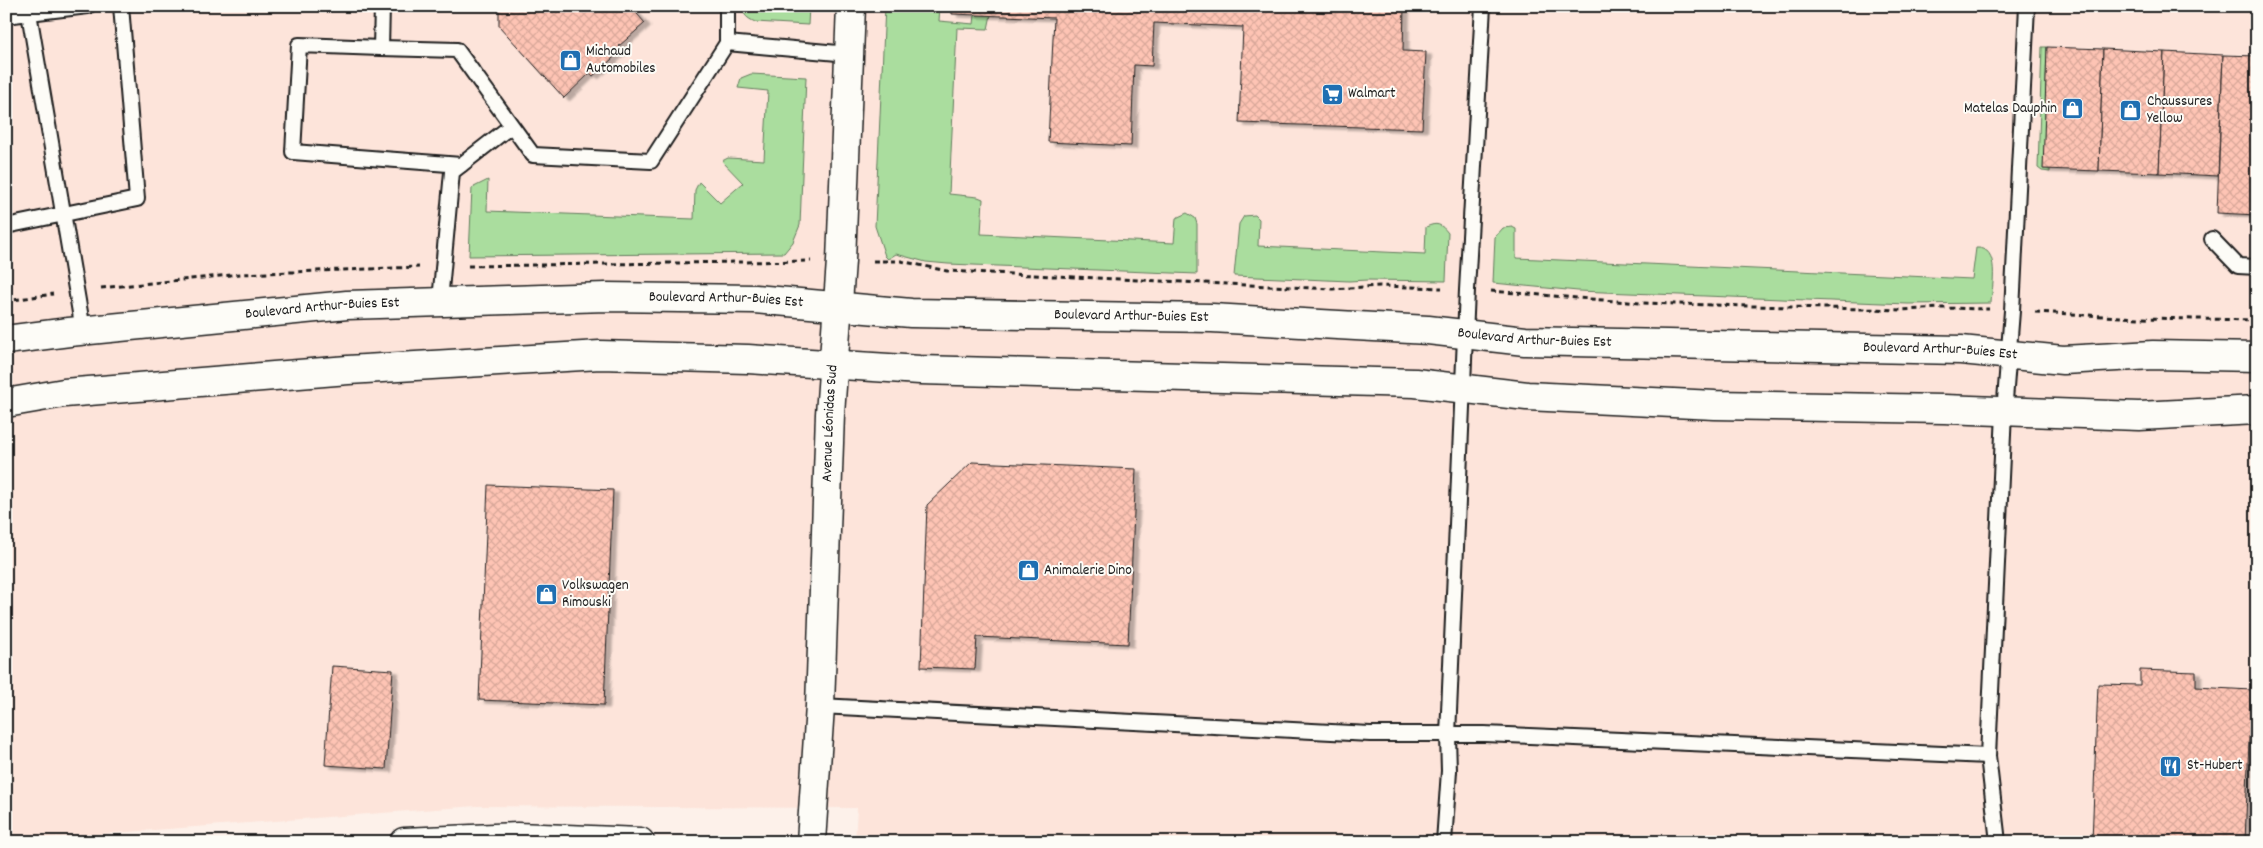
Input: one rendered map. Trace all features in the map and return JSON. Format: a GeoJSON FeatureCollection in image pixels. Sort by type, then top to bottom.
{"type":"FeatureCollection","features":[{"type":"Feature","properties":{"kind":"street","name":"Avenue Léonidas Sud"},"geometry":{"type":"LineString","coordinates":[[811,842],[820,706],[830,414],[838,306],[851,6]]}},
{"type":"Feature","properties":{"kind":"street","name":"Boulevard Arthur-Buies Est"},"geometry":{"type":"LineString","coordinates":[[6,340],[83,330],[347,305],[616,297],[755,299],[911,313],[1212,318],[1466,334],[1525,341],[1961,350],[2063,360],[2152,355],[2257,357]]}},
{"type":"Feature","properties":{"kind":"street"},"geometry":{"type":"LineString","coordinates":[[6,403],[64,393],[348,370],[600,355],[748,358],[920,370],[1415,384],[1527,396],[1705,404],[1944,409],[2004,413],[2139,416],[2257,410]]}},
{"type":"Feature","properties":{"kind":"street"},"geometry":{"type":"LineString","coordinates":[[404,842],[517,837],[640,842]]}},
{"type":"Feature","properties":{"kind":"lane"},"geometry":{"type":"LineString","coordinates":[[6,16],[88,6]]}},
{"type":"Feature","properties":{"kind":"lane"},"geometry":{"type":"LineString","coordinates":[[6,226],[65,216],[138,199],[121,6]]}},
{"type":"Feature","properties":{"kind":"lane"},"geometry":{"type":"LineString","coordinates":[[381,48],[382,6]]}},
{"type":"Feature","properties":{"kind":"lane"},"geometry":{"type":"LineString","coordinates":[[1444,842],[1449,770],[1448,735],[1466,334],[1483,6]]}},
{"type":"Feature","properties":{"kind":"lane"},"geometry":{"type":"LineString","coordinates":[[1998,842],[1988,756],[2026,6]]}},
{"type":"Feature","properties":{"kind":"lane"},"geometry":{"type":"LineString","coordinates":[[460,165],[293,152],[300,45],[457,50],[532,155],[650,161],[727,43],[726,7]]}},
{"type":"Feature","properties":{"kind":"lane"},"geometry":{"type":"LineString","coordinates":[[29,13],[83,330]]}},
{"type":"Feature","properties":{"kind":"lane"},"geometry":{"type":"LineString","coordinates":[[727,43],[849,54]]}},
{"type":"Feature","properties":{"kind":"lane"},"geometry":{"type":"LineString","coordinates":[[440,301],[452,172],[512,126]]}},
{"type":"Feature","properties":{"kind":"lane"},"geometry":{"type":"LineString","coordinates":[[2212,239],[2238,266],[2257,267]]}},
{"type":"Feature","properties":{"kind":"lane"},"geometry":{"type":"LineString","coordinates":[[820,706],[1370,734],[1484,734],[1988,756]]}},
{"type":"Feature","properties":{"kind":"shaded area"},"geometry":{"type":"Polygon","coordinates":[[[6,6],[2257,6],[2257,842],[855,842],[857,808],[476,806],[6,841],[6,6]]]}},
{"type":"Feature","properties":{"kind":"green space"},"geometry":{"type":"Polygon","coordinates":[[[771,6],[809,6],[808,25],[755,22],[746,16],[742,7],[771,9],[771,6]]]}},
{"type":"Feature","properties":{"kind":"green space"},"geometry":{"type":"Polygon","coordinates":[[[885,6],[940,6],[939,21],[974,24],[975,15],[991,15],[988,29],[957,28],[949,194],[983,199],[981,234],[1174,243],[1176,218],[1187,213],[1195,218],[1197,224],[1197,274],[948,264],[926,262],[896,254],[888,259],[885,256],[875,226],[885,6]]]}},
{"type":"Feature","properties":{"kind":"green space"},"geometry":{"type":"Polygon","coordinates":[[[2042,47],[2047,47],[2044,169],[2050,169],[2050,172],[2042,171],[2038,168],[2042,47]]]}},
{"type":"Feature","properties":{"kind":"green space"},"geometry":{"type":"Polygon","coordinates":[[[751,74],[806,77],[800,225],[793,242],[784,253],[469,256],[472,188],[488,180],[487,211],[694,219],[695,190],[699,182],[720,203],[743,183],[722,161],[728,158],[764,160],[768,91],[738,88],[741,78],[751,74]]]}},
{"type":"Feature","properties":{"kind":"green space"},"geometry":{"type":"Polygon","coordinates":[[[1255,215],[1259,219],[1258,246],[1425,254],[1426,227],[1438,225],[1448,233],[1446,281],[1349,281],[1234,276],[1239,224],[1244,216],[1255,215]]]}},
{"type":"Feature","properties":{"kind":"green space"},"geometry":{"type":"Polygon","coordinates":[[[1512,227],[1516,229],[1516,258],[1972,279],[1976,248],[1984,249],[1992,260],[1991,303],[1908,304],[1578,291],[1493,283],[1495,237],[1503,228],[1512,227]]]}},
{"type":"Feature","properties":{"kind":"building","name":"Michaud Automobiles"},"geometry":{"type":"Polygon","coordinates":[[[492,6],[630,6],[645,23],[619,46],[622,50],[593,76],[590,73],[564,98],[499,26],[499,11],[492,6]]]}},
{"type":"Feature","properties":{"kind":"building","name":"Walmart"},"geometry":{"type":"Polygon","coordinates":[[[952,6],[1404,6],[1403,51],[1426,52],[1422,129],[1239,123],[1243,27],[1154,23],[1152,66],[1134,65],[1131,146],[1048,142],[1054,18],[952,14],[952,6]]]}},
{"type":"Feature","properties":{"kind":"building","name":"Matelas Dauphin"},"geometry":{"type":"Polygon","coordinates":[[[2047,47],[2103,49],[2099,171],[2043,169],[2047,47]]]}},
{"type":"Feature","properties":{"kind":"building","name":"Chaussures Yellow"},"geometry":{"type":"Polygon","coordinates":[[[2103,49],[2164,52],[2159,173],[2099,171],[2103,49]]]}},
{"type":"Feature","properties":{"kind":"building"},"geometry":{"type":"Polygon","coordinates":[[[2164,52],[2223,55],[2218,176],[2159,173],[2164,52]]]}},
{"type":"Feature","properties":{"kind":"building"},"geometry":{"type":"Polygon","coordinates":[[[2223,55],[2257,56],[2257,215],[2217,213],[2223,55]]]}},
{"type":"Feature","properties":{"kind":"building","name":"Animalerie Dino"},"geometry":{"type":"Polygon","coordinates":[[[972,462],[1136,469],[1128,644],[977,637],[975,669],[921,667],[927,505],[972,462]]]}},
{"type":"Feature","properties":{"kind":"building","name":"Volkswagen Rimouski"},"geometry":{"type":"Polygon","coordinates":[[[488,485],[613,490],[604,705],[479,700],[488,485]]]}},
{"type":"Feature","properties":{"kind":"building"},"geometry":{"type":"Polygon","coordinates":[[[332,666],[393,670],[386,769],[325,765],[332,666]]]}},
{"type":"Feature","properties":{"kind":"building","name":"St-Hubert"},"geometry":{"type":"Polygon","coordinates":[[[2140,670],[2196,672],[2196,687],[2251,690],[2245,842],[2092,842],[2098,684],[2140,685],[2140,670]]]}},
{"type":"Feature","properties":{"kind":"place","name":"Michaud Automobiles"},"geometry":{"type":"Point","coordinates":[570,61]}},
{"type":"Feature","properties":{"kind":"place","name":"Walmart"},"geometry":{"type":"Point","coordinates":[1332,94]}},
{"type":"Feature","properties":{"kind":"place","name":"Matelas Dauphin"},"geometry":{"type":"Point","coordinates":[2073,109]}},
{"type":"Feature","properties":{"kind":"place","name":"Chaussures Yellow"},"geometry":{"type":"Point","coordinates":[2131,111]}},
{"type":"Feature","properties":{"kind":"place","name":"Animalerie Dino"},"geometry":{"type":"Point","coordinates":[1028,571]}},
{"type":"Feature","properties":{"kind":"place","name":"Volkswagen Rimouski"},"geometry":{"type":"Point","coordinates":[546,595]}},
{"type":"Feature","properties":{"kind":"place","name":"St-Hubert"},"geometry":{"type":"Point","coordinates":[2171,766]}}]}
